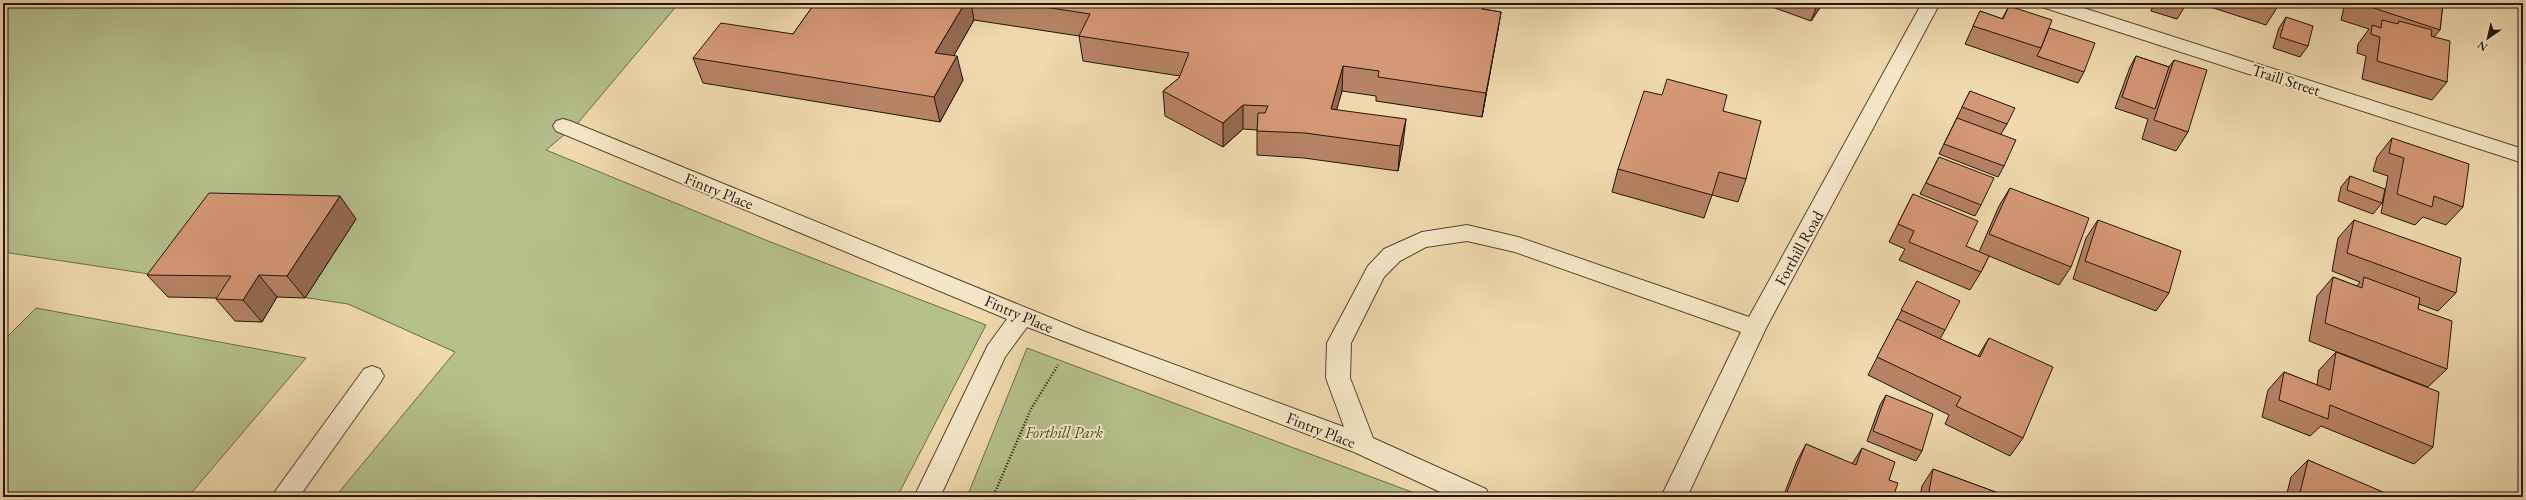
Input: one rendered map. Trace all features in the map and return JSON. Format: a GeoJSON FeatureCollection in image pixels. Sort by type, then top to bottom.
{"type":"FeatureCollection","features":[{"type":"Feature","properties":{"kind":"street","name":"Forthill Road"},"geometry":{"type":"LineString","coordinates":[[1674,497],[1755,328],[1931,3]]}},
{"type":"Feature","properties":{"kind":"street","name":"Traill Street"},"geometry":{"type":"LineString","coordinates":[[2049,3],[2523,156]]}},
{"type":"Feature","properties":{"kind":"street","name":"Fintry Place"},"geometry":{"type":"LineString","coordinates":[[563,126],[1075,337],[1363,445],[1477,497]]}},
{"type":"Feature","properties":{"kind":"street"},"geometry":{"type":"LineString","coordinates":[[1363,445],[1338,378],[1339,343],[1376,272],[1392,255],[1422,240],[1467,233],[1518,245],[1755,328]]}},
{"type":"Feature","properties":{"kind":"street"},"geometry":{"type":"LineString","coordinates":[[927,497],[996,352],[1023,315]]}},
{"type":"Feature","properties":{"kind":"street"},"geometry":{"type":"LineString","coordinates":[[284,497],[372,376]]}},
{"type":"Feature","properties":{"kind":"path"},"geometry":{"type":"LineString","coordinates":[[993,497],[1031,409],[1075,337]]}},
{"type":"Feature","properties":{"kind":"green space"},"geometry":{"type":"Polygon","coordinates":[[[3,3],[679,3],[577,124],[546,150],[768,241],[986,325],[897,497],[335,497],[455,352],[348,304],[3,252],[3,3]]]}},
{"type":"Feature","properties":{"kind":"green space"},"geometry":{"type":"Polygon","coordinates":[[[36,308],[306,358],[188,497],[3,497],[3,341],[36,308]]]}},
{"type":"Feature","properties":{"kind":"green space","name":"Forthill Park"},"geometry":{"type":"Polygon","coordinates":[[[1027,348],[1425,497],[967,497],[1027,348]]]}},
{"type":"Feature","properties":{"kind":"building"},"geometry":{"type":"Polygon","coordinates":[[[815,3],[965,3],[935,53],[957,56],[934,97],[693,58],[721,23],[793,34],[815,3]]]}},
{"type":"Feature","properties":{"kind":"building"},"geometry":{"type":"Polygon","coordinates":[[[1018,3],[1483,3],[1482,9],[1501,12],[1486,93],[1378,77],[1379,71],[1343,66],[1331,109],[1406,119],[1400,146],[1305,133],[1257,131],[1258,113],[1265,113],[1268,106],[1243,105],[1223,123],[1163,91],[1179,78],[1189,53],[1079,36],[1090,14],[1018,3]]]}},
{"type":"Feature","properties":{"kind":"building"},"geometry":{"type":"Polygon","coordinates":[[[2268,3],[2279,3],[2278,6],[2268,3]]]}},
{"type":"Feature","properties":{"kind":"building"},"geometry":{"type":"Polygon","coordinates":[[[2359,3],[2443,3],[2440,30],[2359,3]]]}},
{"type":"Feature","properties":{"kind":"building"},"geometry":{"type":"Polygon","coordinates":[[[2009,6],[2052,20],[2041,48],[1973,26],[1980,11],[2003,19],[2009,6]]]}},
{"type":"Feature","properties":{"kind":"building"},"geometry":{"type":"Polygon","coordinates":[[[2286,17],[2313,26],[2308,46],[2280,37],[2286,17]]]}},
{"type":"Feature","properties":{"kind":"building"},"geometry":{"type":"Polygon","coordinates":[[[2382,20],[2398,24],[2399,21],[2432,30],[2431,36],[2450,41],[2447,82],[2377,61],[2380,37],[2371,34],[2372,25],[2381,28],[2382,20]]]}},
{"type":"Feature","properties":{"kind":"building"},"geometry":{"type":"Polygon","coordinates":[[[2049,28],[2095,43],[2084,72],[2037,56],[2049,28]]]}},
{"type":"Feature","properties":{"kind":"building"},"geometry":{"type":"Polygon","coordinates":[[[2136,56],[2169,67],[2155,109],[2122,97],[2136,56]]]}},
{"type":"Feature","properties":{"kind":"building"},"geometry":{"type":"Polygon","coordinates":[[[2174,60],[2207,70],[2188,132],[2154,120],[2174,60]]]}},
{"type":"Feature","properties":{"kind":"building"},"geometry":{"type":"Polygon","coordinates":[[[1667,79],[1727,95],[1723,111],[1761,121],[1746,179],[1719,172],[1712,195],[1618,169],[1644,91],[1662,95],[1667,79]]]}},
{"type":"Feature","properties":{"kind":"building"},"geometry":{"type":"Polygon","coordinates":[[[1970,91],[2015,108],[2007,124],[1962,107],[1970,91]]]}},
{"type":"Feature","properties":{"kind":"building"},"geometry":{"type":"Polygon","coordinates":[[[1957,118],[2016,140],[2004,166],[1944,144],[1957,118]]]}},
{"type":"Feature","properties":{"kind":"building"},"geometry":{"type":"Polygon","coordinates":[[[2392,138],[2469,164],[2463,207],[2434,196],[2432,207],[2397,194],[2404,158],[2389,153],[2392,138]]]}},
{"type":"Feature","properties":{"kind":"building"},"geometry":{"type":"Polygon","coordinates":[[[1939,157],[1994,178],[1981,205],[1926,183],[1939,157]]]}},
{"type":"Feature","properties":{"kind":"building"},"geometry":{"type":"Polygon","coordinates":[[[2350,176],[2385,189],[2382,203],[2347,190],[2350,176]]]}},
{"type":"Feature","properties":{"kind":"building"},"geometry":{"type":"Polygon","coordinates":[[[2010,188],[2089,218],[2071,267],[1989,234],[2010,188]]]}},
{"type":"Feature","properties":{"kind":"building"},"geometry":{"type":"Polygon","coordinates":[[[209,193],[340,196],[287,276],[259,275],[243,300],[216,299],[231,276],[147,275],[209,193]]]}},
{"type":"Feature","properties":{"kind":"building"},"geometry":{"type":"Polygon","coordinates":[[[1913,194],[1978,221],[1966,246],[1989,256],[1981,272],[1909,242],[1914,231],[1898,224],[1913,194]]]}},
{"type":"Feature","properties":{"kind":"building"},"geometry":{"type":"Polygon","coordinates":[[[2098,220],[2181,251],[2169,293],[2085,261],[2098,220]]]}},
{"type":"Feature","properties":{"kind":"building"},"geometry":{"type":"Polygon","coordinates":[[[2354,220],[2461,258],[2456,293],[2347,253],[2354,220]]]}},
{"type":"Feature","properties":{"kind":"building"},"geometry":{"type":"Polygon","coordinates":[[[2333,277],[2362,288],[2364,277],[2420,298],[2418,309],[2452,321],[2447,369],[2325,323],[2333,277]]]}},
{"type":"Feature","properties":{"kind":"building"},"geometry":{"type":"Polygon","coordinates":[[[1917,281],[1960,301],[1945,330],[1901,310],[1917,281]]]}},
{"type":"Feature","properties":{"kind":"building"},"geometry":{"type":"Polygon","coordinates":[[[1897,319],[1980,357],[1989,338],[2053,367],[2023,438],[1956,406],[1961,397],[1877,357],[1897,319]]]}},
{"type":"Feature","properties":{"kind":"building"},"geometry":{"type":"Polygon","coordinates":[[[2336,352],[2439,392],[2433,447],[2330,405],[2328,419],[2279,400],[2284,372],[2330,390],[2336,352]]]}},
{"type":"Feature","properties":{"kind":"building"},"geometry":{"type":"Polygon","coordinates":[[[1886,395],[1933,414],[1922,451],[1873,431],[1886,395]]]}},
{"type":"Feature","properties":{"kind":"building"},"geometry":{"type":"Polygon","coordinates":[[[1806,444],[1856,465],[1862,448],[1895,462],[1889,480],[1898,483],[1893,497],[1785,497],[1806,444]]]}},
{"type":"Feature","properties":{"kind":"building"},"geometry":{"type":"Polygon","coordinates":[[[2308,460],[2390,495],[2389,497],[2299,497],[2308,460]]]}},
{"type":"Feature","properties":{"kind":"building"},"geometry":{"type":"Polygon","coordinates":[[[1933,469],[2009,497],[1928,497],[1933,469]]]}}]}
